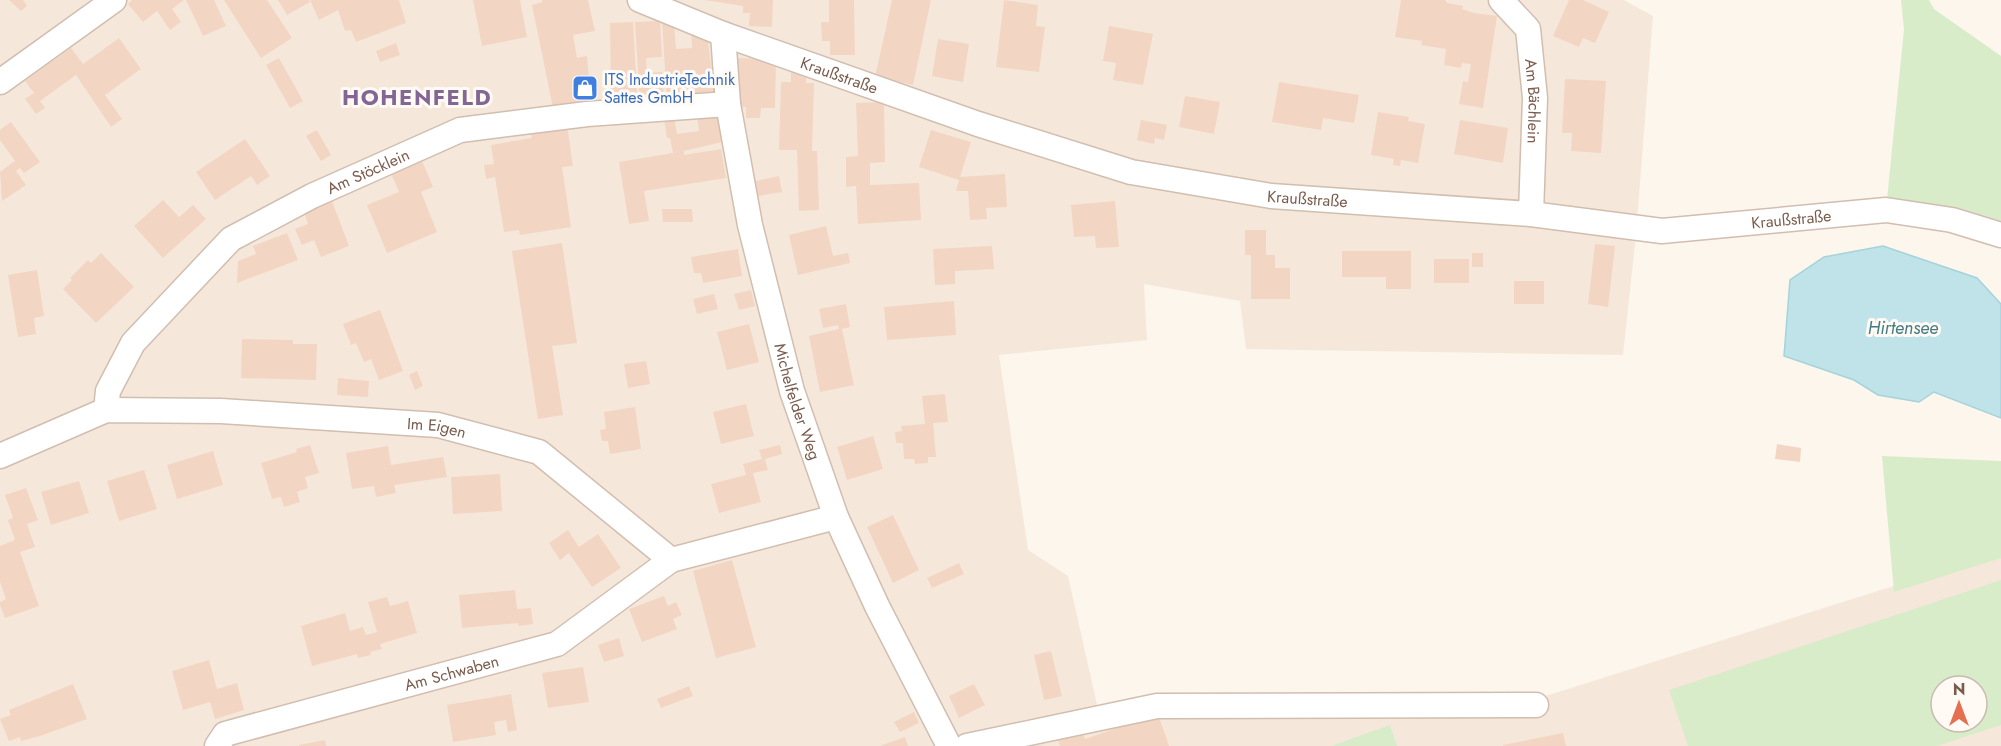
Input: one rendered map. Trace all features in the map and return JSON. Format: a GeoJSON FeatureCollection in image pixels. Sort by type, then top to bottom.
{"type":"FeatureCollection","features":[{"type":"Feature","properties":{"kind":"street"},"geometry":{"type":"LineString","coordinates":[[0,82],[114,0]]}},
{"type":"Feature","properties":{"kind":"street","name":"Kraußstraße"},"geometry":{"type":"LineString","coordinates":[[640,0],[723,34],[978,124],[1131,172],[1271,195],[1531,214],[1662,231],[1886,210],[1952,220],[2001,235]]}},
{"type":"Feature","properties":{"kind":"street","name":"Am Bächlein"},"geometry":{"type":"LineString","coordinates":[[1501,0],[1528,29],[1534,98],[1531,214]]}},
{"type":"Feature","properties":{"kind":"street","name":"Michelfelder Weg"},"geometry":{"type":"LineString","coordinates":[[723,34],[728,104],[750,225],[792,391],[836,517],[949,746]]}},
{"type":"Feature","properties":{"kind":"street","name":"Am Stöcklein"},"geometry":{"type":"LineString","coordinates":[[106,410],[108,391],[133,343],[231,239],[312,195],[460,130],[587,114],[728,104]]}},
{"type":"Feature","properties":{"kind":"street","name":"Im Eigen"},"geometry":{"type":"LineString","coordinates":[[0,456],[106,410],[221,411],[438,425],[539,452],[671,560]]}},
{"type":"Feature","properties":{"kind":"street"},"geometry":{"type":"LineString","coordinates":[[671,560],[836,517]]}},
{"type":"Feature","properties":{"kind":"street","name":"Am Schwaben"},"geometry":{"type":"LineString","coordinates":[[217,746],[225,734],[557,644],[671,560]]}},
{"type":"Feature","properties":{"kind":"street"},"geometry":{"type":"LineString","coordinates":[[967,746],[1156,706],[1536,705]]}},
{"type":"Feature","properties":{"kind":"shaded area"},"geometry":{"type":"Polygon","coordinates":[[[0,0],[1624,0],[1653,16],[1636,235],[1623,355],[1246,349],[1240,301],[1144,284],[1147,340],[999,355],[1028,550],[1068,576],[1098,709],[1533,700],[2001,552],[2001,746],[0,746],[0,0]]]}},
{"type":"Feature","properties":{"kind":"green space"},"geometry":{"type":"Polygon","coordinates":[[[1901,0],[1929,0],[1934,9],[2001,56],[2001,236],[1886,210],[1904,29],[1901,0]]]}},
{"type":"Feature","properties":{"kind":"green space"},"geometry":{"type":"Polygon","coordinates":[[[1882,456],[2001,461],[2001,558],[1894,592],[1882,456]]]}},
{"type":"Feature","properties":{"kind":"green space"},"geometry":{"type":"Polygon","coordinates":[[[2001,580],[2001,725],[1989,729],[1989,674],[1929,674],[1929,734],[1974,734],[1937,746],[1688,746],[1669,690],[2001,580]]]}},
{"type":"Feature","properties":{"kind":"green space"},"geometry":{"type":"Polygon","coordinates":[[[1390,725],[1397,746],[1331,746],[1390,725]]]}},
{"type":"Feature","properties":{"kind":"water","name":"Hirtensee"},"geometry":{"type":"Polygon","coordinates":[[[1883,246],[1977,278],[2001,304],[2001,418],[1934,392],[1919,402],[1878,395],[1854,380],[1784,356],[1790,280],[1824,257],[1883,246]]]}},
{"type":"Feature","properties":{"kind":"building"},"geometry":{"type":"Polygon","coordinates":[[[9,0],[23,0],[27,6],[21,11],[9,0]]]}},
{"type":"Feature","properties":{"kind":"building"},"geometry":{"type":"Polygon","coordinates":[[[132,0],[184,0],[172,9],[181,22],[170,30],[157,11],[143,22],[128,4],[132,0]]]}},
{"type":"Feature","properties":{"kind":"building"},"geometry":{"type":"Polygon","coordinates":[[[186,0],[214,0],[226,26],[203,36],[186,0]]]}},
{"type":"Feature","properties":{"kind":"building"},"geometry":{"type":"Polygon","coordinates":[[[224,0],[267,0],[292,38],[261,58],[224,0]]]}},
{"type":"Feature","properties":{"kind":"building"},"geometry":{"type":"Polygon","coordinates":[[[278,0],[309,0],[310,2],[287,15],[278,0]]]}},
{"type":"Feature","properties":{"kind":"building"},"geometry":{"type":"Polygon","coordinates":[[[310,0],[399,0],[406,23],[356,42],[351,30],[345,31],[338,10],[319,20],[310,0]]]}},
{"type":"Feature","properties":{"kind":"building"},"geometry":{"type":"Polygon","coordinates":[[[473,0],[520,0],[527,37],[482,46],[473,0]]]}},
{"type":"Feature","properties":{"kind":"building"},"geometry":{"type":"Polygon","coordinates":[[[542,0],[588,0],[595,31],[573,35],[577,58],[587,56],[591,104],[553,108],[532,5],[542,0]]]}},
{"type":"Feature","properties":{"kind":"building"},"geometry":{"type":"Polygon","coordinates":[[[705,0],[773,0],[772,27],[749,26],[750,13],[743,13],[743,6],[705,0]]]}},
{"type":"Feature","properties":{"kind":"building"},"geometry":{"type":"Polygon","coordinates":[[[829,0],[854,0],[855,55],[830,55],[830,41],[822,41],[821,22],[829,22],[829,0]]]}},
{"type":"Feature","properties":{"kind":"building"},"geometry":{"type":"Polygon","coordinates":[[[892,0],[931,0],[913,85],[875,77],[892,0]]]}},
{"type":"Feature","properties":{"kind":"building"},"geometry":{"type":"Polygon","coordinates":[[[1004,0],[1038,5],[1036,26],[1045,27],[1039,72],[996,67],[1004,0]]]}},
{"type":"Feature","properties":{"kind":"building"},"geometry":{"type":"Polygon","coordinates":[[[1401,0],[1445,0],[1447,3],[1463,6],[1462,9],[1474,13],[1497,16],[1483,108],[1459,104],[1463,81],[1468,82],[1471,64],[1462,63],[1461,68],[1444,65],[1446,49],[1421,45],[1422,41],[1395,37],[1401,0]]]}},
{"type":"Feature","properties":{"kind":"building"},"geometry":{"type":"Polygon","coordinates":[[[1569,0],[1583,0],[1609,12],[1595,43],[1583,38],[1579,47],[1553,36],[1569,0]]]}},
{"type":"Feature","properties":{"kind":"building"},"geometry":{"type":"Polygon","coordinates":[[[662,20],[674,24],[676,49],[692,48],[691,29],[707,34],[715,98],[667,102],[662,20]]]}},
{"type":"Feature","properties":{"kind":"building"},"geometry":{"type":"Polygon","coordinates":[[[660,21],[662,57],[646,58],[647,73],[662,72],[664,102],[640,102],[635,22],[660,21]]]}},
{"type":"Feature","properties":{"kind":"building"},"geometry":{"type":"Polygon","coordinates":[[[633,22],[637,95],[611,97],[610,23],[633,22]]]}},
{"type":"Feature","properties":{"kind":"building"},"geometry":{"type":"Polygon","coordinates":[[[1109,26],[1153,34],[1143,85],[1113,80],[1116,63],[1103,61],[1109,26]]]}},
{"type":"Feature","properties":{"kind":"building"},"geometry":{"type":"Polygon","coordinates":[[[119,38],[141,69],[105,95],[122,119],[111,127],[76,75],[40,101],[45,108],[36,114],[25,99],[34,93],[25,81],[71,48],[83,64],[119,38]]]}},
{"type":"Feature","properties":{"kind":"building"},"geometry":{"type":"Polygon","coordinates":[[[938,39],[969,44],[963,82],[932,76],[938,39]]]}},
{"type":"Feature","properties":{"kind":"building"},"geometry":{"type":"Polygon","coordinates":[[[396,43],[400,55],[380,62],[376,51],[396,43]]]}},
{"type":"Feature","properties":{"kind":"building"},"geometry":{"type":"Polygon","coordinates":[[[279,58],[303,101],[290,108],[266,65],[279,58]]]}},
{"type":"Feature","properties":{"kind":"building"},"geometry":{"type":"Polygon","coordinates":[[[737,58],[776,59],[775,108],[761,108],[760,118],[746,118],[746,107],[735,107],[737,58]]]}},
{"type":"Feature","properties":{"kind":"building"},"geometry":{"type":"Polygon","coordinates":[[[791,72],[806,72],[806,83],[814,83],[812,151],[817,151],[819,210],[799,211],[797,150],[779,150],[781,82],[791,82],[791,72]]]}},
{"type":"Feature","properties":{"kind":"building"},"geometry":{"type":"Polygon","coordinates":[[[1565,79],[1606,81],[1601,153],[1571,151],[1572,133],[1562,133],[1565,79]]]}},
{"type":"Feature","properties":{"kind":"building"},"geometry":{"type":"Polygon","coordinates":[[[1279,82],[1359,95],[1354,123],[1323,118],[1321,130],[1272,122],[1279,82]]]}},
{"type":"Feature","properties":{"kind":"building"},"geometry":{"type":"Polygon","coordinates":[[[1185,96],[1220,102],[1214,134],[1179,127],[1185,96]]]}},
{"type":"Feature","properties":{"kind":"building"},"geometry":{"type":"Polygon","coordinates":[[[884,102],[885,162],[870,163],[870,185],[919,183],[921,220],[858,224],[856,186],[846,187],[846,157],[858,156],[856,103],[884,102]]]}},
{"type":"Feature","properties":{"kind":"building"},"geometry":{"type":"Polygon","coordinates":[[[673,112],[677,134],[699,131],[697,115],[717,112],[722,142],[684,151],[684,155],[721,149],[726,178],[644,191],[649,221],[629,224],[619,162],[673,153],[670,138],[667,138],[663,113],[673,112]]]}},
{"type":"Feature","properties":{"kind":"building"},"geometry":{"type":"Polygon","coordinates":[[[1378,112],[1409,117],[1408,121],[1425,124],[1418,163],[1401,160],[1400,166],[1393,165],[1394,159],[1371,155],[1378,112]]]}},
{"type":"Feature","properties":{"kind":"building"},"geometry":{"type":"Polygon","coordinates":[[[1141,120],[1167,125],[1164,140],[1155,138],[1154,144],[1137,140],[1141,120]]]}},
{"type":"Feature","properties":{"kind":"building"},"geometry":{"type":"Polygon","coordinates":[[[1460,120],[1508,128],[1503,163],[1454,154],[1460,120]]]}},
{"type":"Feature","properties":{"kind":"building"},"geometry":{"type":"Polygon","coordinates":[[[11,122],[40,162],[24,173],[20,168],[16,171],[26,185],[2,201],[0,172],[15,161],[0,140],[0,130],[11,122]]]}},
{"type":"Feature","properties":{"kind":"building"},"geometry":{"type":"Polygon","coordinates":[[[567,125],[573,166],[562,167],[571,227],[520,235],[519,230],[504,232],[495,177],[486,179],[484,165],[494,164],[491,145],[532,138],[529,127],[567,125]]]}},
{"type":"Feature","properties":{"kind":"building"},"geometry":{"type":"Polygon","coordinates":[[[317,130],[331,155],[321,161],[306,136],[317,130]]]}},
{"type":"Feature","properties":{"kind":"building"},"geometry":{"type":"Polygon","coordinates":[[[931,130],[971,142],[960,177],[1005,174],[1007,207],[986,208],[987,219],[970,220],[968,191],[956,191],[959,180],[919,167],[931,130]]]}},
{"type":"Feature","properties":{"kind":"building"},"geometry":{"type":"Polygon","coordinates":[[[245,139],[270,176],[257,185],[251,176],[215,200],[196,172],[245,139]]]}},
{"type":"Feature","properties":{"kind":"building"},"geometry":{"type":"Polygon","coordinates":[[[421,158],[433,187],[421,192],[437,232],[387,253],[367,205],[399,192],[390,171],[421,158]]]}},
{"type":"Feature","properties":{"kind":"building"},"geometry":{"type":"Polygon","coordinates":[[[779,176],[782,192],[758,196],[756,181],[779,176]]]}},
{"type":"Feature","properties":{"kind":"building"},"geometry":{"type":"Polygon","coordinates":[[[163,200],[179,217],[193,205],[206,219],[163,258],[134,226],[163,200]]]}},
{"type":"Feature","properties":{"kind":"building"},"geometry":{"type":"Polygon","coordinates":[[[332,201],[349,246],[321,257],[314,240],[302,245],[295,229],[308,224],[304,212],[332,201]]]}},
{"type":"Feature","properties":{"kind":"building"},"geometry":{"type":"Polygon","coordinates":[[[1115,201],[1119,247],[1096,248],[1095,236],[1074,237],[1071,205],[1115,201]]]}},
{"type":"Feature","properties":{"kind":"building"},"geometry":{"type":"Polygon","coordinates":[[[662,209],[692,209],[693,222],[663,222],[662,209]]]}},
{"type":"Feature","properties":{"kind":"building"},"geometry":{"type":"Polygon","coordinates":[[[826,226],[833,256],[848,253],[850,263],[798,275],[789,235],[826,226]]]}},
{"type":"Feature","properties":{"kind":"building"},"geometry":{"type":"Polygon","coordinates":[[[1245,230],[1266,230],[1266,255],[1275,255],[1275,268],[1290,268],[1290,299],[1251,299],[1251,255],[1245,255],[1245,230]]]}},
{"type":"Feature","properties":{"kind":"building"},"geometry":{"type":"Polygon","coordinates":[[[287,233],[298,260],[237,283],[238,261],[256,254],[253,246],[287,233]]]}},
{"type":"Feature","properties":{"kind":"building"},"geometry":{"type":"Polygon","coordinates":[[[562,243],[577,343],[552,346],[563,415],[538,419],[512,251],[562,243]]]}},
{"type":"Feature","properties":{"kind":"building"},"geometry":{"type":"Polygon","coordinates":[[[1595,244],[1615,246],[1608,307],[1588,304],[1595,244]]]}},
{"type":"Feature","properties":{"kind":"building"},"geometry":{"type":"Polygon","coordinates":[[[992,246],[994,269],[955,271],[955,284],[935,285],[933,249],[992,246]]]}},
{"type":"Feature","properties":{"kind":"building"},"geometry":{"type":"Polygon","coordinates":[[[738,249],[742,276],[703,283],[701,273],[694,273],[691,257],[738,249]]]}},
{"type":"Feature","properties":{"kind":"building"},"geometry":{"type":"Polygon","coordinates":[[[1342,251],[1411,251],[1411,289],[1386,289],[1386,277],[1342,277],[1342,251]]]}},
{"type":"Feature","properties":{"kind":"building"},"geometry":{"type":"Polygon","coordinates":[[[101,253],[134,287],[96,323],[63,289],[72,280],[70,278],[88,260],[91,263],[101,253]]]}},
{"type":"Feature","properties":{"kind":"building"},"geometry":{"type":"Polygon","coordinates":[[[1472,253],[1483,253],[1483,267],[1472,267],[1472,253]]]}},
{"type":"Feature","properties":{"kind":"building"},"geometry":{"type":"Polygon","coordinates":[[[1434,259],[1469,259],[1469,283],[1434,283],[1434,259]]]}},
{"type":"Feature","properties":{"kind":"building"},"geometry":{"type":"Polygon","coordinates":[[[37,270],[44,316],[34,318],[36,334],[18,337],[8,275],[37,270]]]}},
{"type":"Feature","properties":{"kind":"building"},"geometry":{"type":"Polygon","coordinates":[[[1514,281],[1544,281],[1544,304],[1514,304],[1514,281]]]}},
{"type":"Feature","properties":{"kind":"building"},"geometry":{"type":"Polygon","coordinates":[[[751,290],[755,306],[739,310],[734,294],[751,290]]]}},
{"type":"Feature","properties":{"kind":"building"},"geometry":{"type":"Polygon","coordinates":[[[714,294],[718,309],[697,314],[693,299],[714,294]]]}},
{"type":"Feature","properties":{"kind":"building"},"geometry":{"type":"Polygon","coordinates":[[[954,301],[956,335],[887,340],[884,307],[954,301]]]}},
{"type":"Feature","properties":{"kind":"building"},"geometry":{"type":"Polygon","coordinates":[[[846,304],[850,327],[842,329],[854,385],[820,392],[809,336],[839,329],[838,325],[823,328],[819,309],[846,304]]]}},
{"type":"Feature","properties":{"kind":"building"},"geometry":{"type":"Polygon","coordinates":[[[380,310],[403,371],[379,380],[371,359],[364,362],[356,343],[351,345],[343,324],[380,310]]]}},
{"type":"Feature","properties":{"kind":"building"},"geometry":{"type":"Polygon","coordinates":[[[749,324],[759,362],[727,370],[717,332],[749,324]]]}},
{"type":"Feature","properties":{"kind":"building"},"geometry":{"type":"Polygon","coordinates":[[[242,339],[293,340],[293,344],[317,344],[316,380],[241,378],[242,339]]]}},
{"type":"Feature","properties":{"kind":"building"},"geometry":{"type":"Polygon","coordinates":[[[646,361],[650,384],[628,388],[624,364],[646,361]]]}},
{"type":"Feature","properties":{"kind":"building"},"geometry":{"type":"Polygon","coordinates":[[[417,371],[423,386],[415,390],[409,375],[417,371]]]}},
{"type":"Feature","properties":{"kind":"building"},"geometry":{"type":"Polygon","coordinates":[[[338,378],[369,381],[368,397],[337,395],[338,378]]]}},
{"type":"Feature","properties":{"kind":"building"},"geometry":{"type":"Polygon","coordinates":[[[945,394],[948,422],[933,423],[936,457],[928,457],[928,463],[915,464],[914,459],[904,459],[903,443],[896,443],[895,432],[902,431],[901,426],[925,424],[922,396],[945,394]]]}},
{"type":"Feature","properties":{"kind":"building"},"geometry":{"type":"Polygon","coordinates":[[[746,404],[754,436],[721,444],[713,412],[746,404]]]}},
{"type":"Feature","properties":{"kind":"building"},"geometry":{"type":"Polygon","coordinates":[[[635,407],[641,449],[610,454],[608,441],[602,441],[600,430],[606,429],[604,412],[635,407]]]}},
{"type":"Feature","properties":{"kind":"building"},"geometry":{"type":"Polygon","coordinates":[[[873,436],[883,469],[847,480],[837,447],[873,436]]]}},
{"type":"Feature","properties":{"kind":"building"},"geometry":{"type":"Polygon","coordinates":[[[1777,444],[1801,448],[1800,462],[1775,459],[1777,444]]]}},
{"type":"Feature","properties":{"kind":"building"},"geometry":{"type":"Polygon","coordinates":[[[310,445],[319,473],[305,477],[308,488],[297,492],[300,502],[284,507],[281,497],[272,499],[261,463],[297,452],[296,449],[310,445]]]}},
{"type":"Feature","properties":{"kind":"building"},"geometry":{"type":"Polygon","coordinates":[[[780,445],[782,454],[765,459],[768,470],[753,473],[761,502],[719,513],[711,484],[746,475],[743,464],[762,459],[759,450],[780,445]]]}},
{"type":"Feature","properties":{"kind":"building"},"geometry":{"type":"Polygon","coordinates":[[[388,446],[391,465],[443,457],[447,477],[394,485],[396,493],[376,497],[374,486],[352,489],[346,453],[388,446]]]}},
{"type":"Feature","properties":{"kind":"building"},"geometry":{"type":"Polygon","coordinates":[[[213,451],[223,485],[177,499],[167,465],[213,451]]]}},
{"type":"Feature","properties":{"kind":"building"},"geometry":{"type":"Polygon","coordinates":[[[144,470],[157,509],[119,521],[107,481],[144,470]]]}},
{"type":"Feature","properties":{"kind":"building"},"geometry":{"type":"Polygon","coordinates":[[[500,474],[502,511],[453,514],[451,477],[500,474]]]}},
{"type":"Feature","properties":{"kind":"building"},"geometry":{"type":"Polygon","coordinates":[[[79,481],[89,513],[51,525],[41,492],[79,481]]]}},
{"type":"Feature","properties":{"kind":"building"},"geometry":{"type":"Polygon","coordinates":[[[26,488],[38,520],[27,524],[35,547],[20,552],[39,606],[5,618],[0,605],[0,602],[6,599],[0,582],[0,546],[15,540],[8,520],[13,518],[5,495],[26,488]]]}},
{"type":"Feature","properties":{"kind":"building"},"geometry":{"type":"Polygon","coordinates":[[[893,515],[919,570],[893,583],[867,527],[893,515]]]}},
{"type":"Feature","properties":{"kind":"building"},"geometry":{"type":"Polygon","coordinates":[[[568,530],[579,547],[598,534],[621,568],[592,587],[569,553],[560,560],[549,543],[568,530]]]}},
{"type":"Feature","properties":{"kind":"building"},"geometry":{"type":"Polygon","coordinates":[[[732,560],[756,647],[716,658],[693,571],[732,560]]]}},
{"type":"Feature","properties":{"kind":"building"},"geometry":{"type":"Polygon","coordinates":[[[959,563],[964,574],[932,588],[927,578],[959,563]]]}},
{"type":"Feature","properties":{"kind":"building"},"geometry":{"type":"Polygon","coordinates":[[[515,590],[517,609],[531,608],[533,624],[519,626],[518,623],[462,628],[459,595],[515,590]]]}},
{"type":"Feature","properties":{"kind":"building"},"geometry":{"type":"Polygon","coordinates":[[[664,596],[668,606],[676,602],[682,615],[673,619],[677,629],[642,642],[629,609],[664,596]]]}},
{"type":"Feature","properties":{"kind":"building"},"geometry":{"type":"Polygon","coordinates":[[[387,597],[390,606],[408,601],[417,633],[380,644],[382,649],[370,652],[371,655],[358,658],[357,654],[312,666],[301,626],[345,613],[350,631],[363,627],[366,635],[377,632],[368,602],[387,597]]]}},
{"type":"Feature","properties":{"kind":"building"},"geometry":{"type":"Polygon","coordinates":[[[619,638],[624,656],[604,662],[598,645],[619,638]]]}},
{"type":"Feature","properties":{"kind":"building"},"geometry":{"type":"Polygon","coordinates":[[[1051,651],[1062,696],[1044,700],[1034,655],[1051,651]]]}},
{"type":"Feature","properties":{"kind":"building"},"geometry":{"type":"Polygon","coordinates":[[[209,660],[217,689],[237,683],[244,710],[215,719],[210,702],[183,710],[172,671],[209,660]]]}},
{"type":"Feature","properties":{"kind":"building"},"geometry":{"type":"Polygon","coordinates":[[[583,667],[589,702],[548,708],[542,673],[583,667]]]}},
{"type":"Feature","properties":{"kind":"building"},"geometry":{"type":"Polygon","coordinates":[[[73,684],[87,719],[40,736],[21,741],[20,737],[9,741],[0,719],[11,715],[9,710],[73,684]]]}},
{"type":"Feature","properties":{"kind":"building"},"geometry":{"type":"Polygon","coordinates":[[[974,684],[985,705],[959,718],[949,696],[974,684]]]}},
{"type":"Feature","properties":{"kind":"building"},"geometry":{"type":"Polygon","coordinates":[[[689,686],[693,696],[661,708],[657,699],[689,686]]]}},
{"type":"Feature","properties":{"kind":"building"},"geometry":{"type":"Polygon","coordinates":[[[511,694],[517,730],[508,732],[506,720],[494,722],[496,735],[453,742],[447,705],[511,694]]]}},
{"type":"Feature","properties":{"kind":"building"},"geometry":{"type":"Polygon","coordinates":[[[914,712],[919,723],[900,732],[894,722],[914,712]]]}},
{"type":"Feature","properties":{"kind":"building"},"geometry":{"type":"Polygon","coordinates":[[[1158,714],[1169,746],[1060,746],[1057,737],[1081,729],[1085,739],[1158,714]]]}},
{"type":"Feature","properties":{"kind":"building"},"geometry":{"type":"Polygon","coordinates":[[[1563,733],[1566,746],[1503,746],[1503,745],[1563,733]]]}},
{"type":"Feature","properties":{"kind":"building"},"geometry":{"type":"Polygon","coordinates":[[[905,737],[908,746],[880,746],[905,737]]]}},
{"type":"Feature","properties":{"kind":"building"},"geometry":{"type":"Polygon","coordinates":[[[325,740],[326,746],[299,746],[299,745],[325,740]]]}},
{"type":"Feature","properties":{"kind":"place","name":"ITS IndustrieTechnik Sattes GmbH"},"geometry":{"type":"Point","coordinates":[585,88]}},
{"type":"Feature","properties":{"kind":"district","name":"HOHENFELD"},"geometry":{"type":"Point","coordinates":[417,97]}}]}
